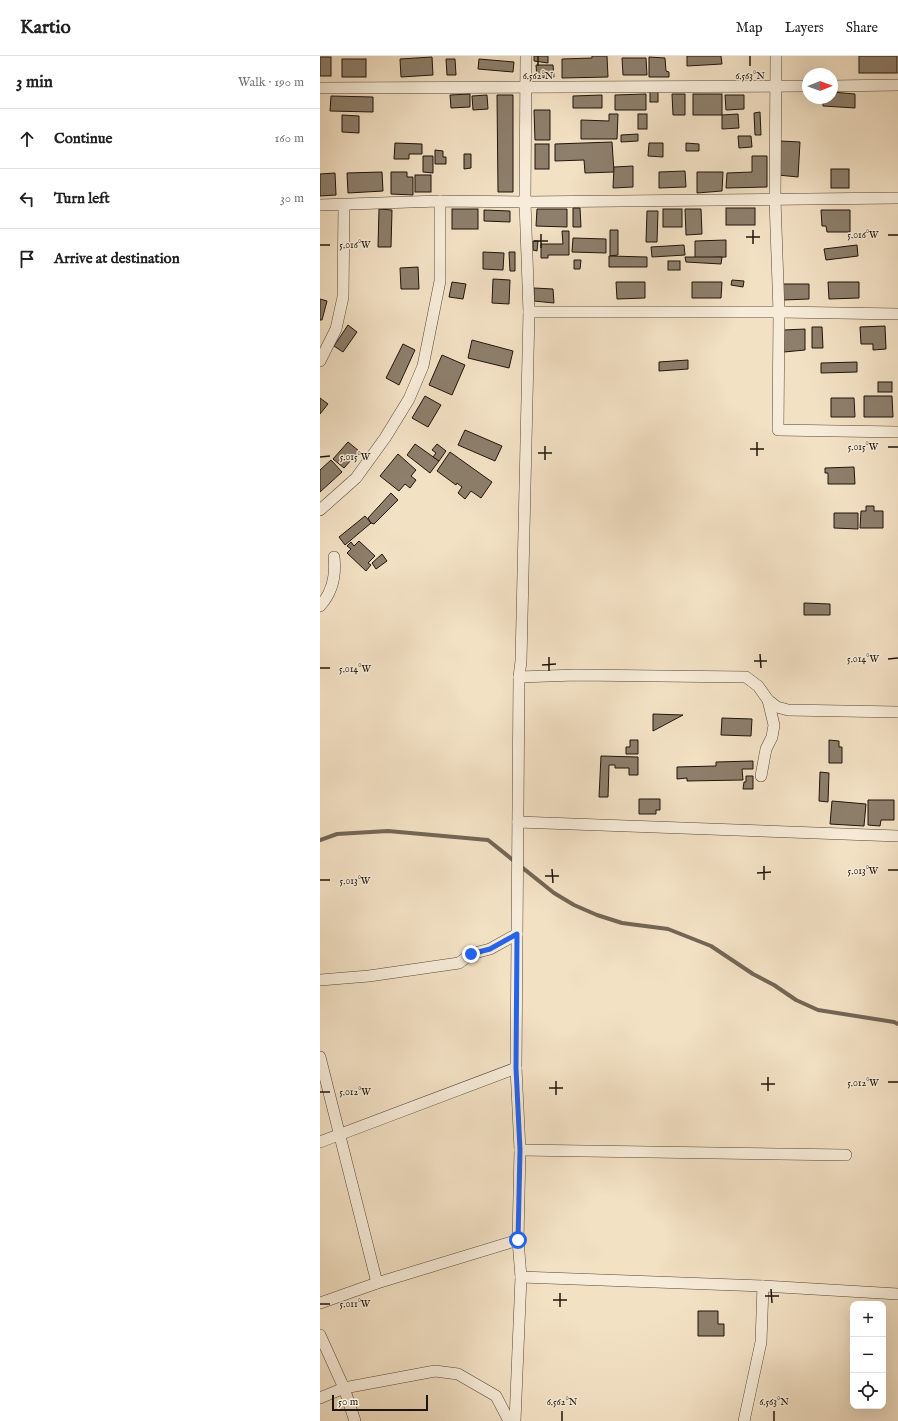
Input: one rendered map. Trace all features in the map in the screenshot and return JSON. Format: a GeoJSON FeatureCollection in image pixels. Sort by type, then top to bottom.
{"type":"FeatureCollection","features":[{"type":"Feature","properties":{"kind":"street"},"geometry":{"type":"LineString","coordinates":[[515,1421],[521,1277],[518,1240],[520,1150],[516,1068],[519,677],[521,661],[529,312],[525,202],[526,56]]}},
{"type":"Feature","properties":{"kind":"street"},"geometry":{"type":"LineString","coordinates":[[776,56],[775,200],[779,312],[778,430],[898,432]]}},
{"type":"Feature","properties":{"kind":"street"},"geometry":{"type":"LineString","coordinates":[[838,86],[898,85]]}},
{"type":"Feature","properties":{"kind":"street"},"geometry":{"type":"LineString","coordinates":[[320,88],[802,86]]}},
{"type":"Feature","properties":{"kind":"street"},"geometry":{"type":"LineString","coordinates":[[320,205],[440,201],[525,202],[898,198]]}},
{"type":"Feature","properties":{"kind":"street"},"geometry":{"type":"LineString","coordinates":[[320,510],[356,478],[385,438],[409,399],[423,366],[440,281],[440,201]]}},
{"type":"Feature","properties":{"kind":"street"},"geometry":{"type":"LineString","coordinates":[[320,361],[336,329],[343,297],[344,205]]}},
{"type":"Feature","properties":{"kind":"street"},"geometry":{"type":"LineString","coordinates":[[529,312],[779,312],[898,314]]}},
{"type":"Feature","properties":{"kind":"street"},"geometry":{"type":"LineString","coordinates":[[320,606],[332,587],[336,571],[334,557]]}},
{"type":"Feature","properties":{"kind":"street"},"geometry":{"type":"LineString","coordinates":[[519,677],[576,675],[746,677],[758,686],[768,700],[776,707],[788,710],[898,712]]}},
{"type":"Feature","properties":{"kind":"street"},"geometry":{"type":"LineString","coordinates":[[761,776],[766,749],[772,737],[774,725],[768,700]]}},
{"type":"Feature","properties":{"kind":"street"},"geometry":{"type":"LineString","coordinates":[[518,822],[898,836]]}},
{"type":"Feature","properties":{"kind":"street"},"geometry":{"type":"LineString","coordinates":[[320,980],[369,976],[459,963],[471,954],[490,949],[517,934]]}},
{"type":"Feature","properties":{"kind":"street"},"geometry":{"type":"LineString","coordinates":[[320,1057],[377,1283]]}},
{"type":"Feature","properties":{"kind":"street"},"geometry":{"type":"LineString","coordinates":[[320,1142],[340,1136],[516,1068]]}},
{"type":"Feature","properties":{"kind":"street"},"geometry":{"type":"LineString","coordinates":[[520,1150],[846,1155]]}},
{"type":"Feature","properties":{"kind":"street"},"geometry":{"type":"LineString","coordinates":[[320,1303],[377,1283],[518,1240]]}},
{"type":"Feature","properties":{"kind":"street"},"geometry":{"type":"LineString","coordinates":[[521,1277],[763,1286],[898,1294]]}},
{"type":"Feature","properties":{"kind":"street"},"geometry":{"type":"LineString","coordinates":[[744,1421],[760,1342],[763,1286]]}},
{"type":"Feature","properties":{"kind":"street"},"geometry":{"type":"LineString","coordinates":[[320,1335],[344,1388],[355,1421]]}},
{"type":"Feature","properties":{"kind":"street"},"geometry":{"type":"LineString","coordinates":[[320,1398],[344,1388],[435,1371],[458,1374],[496,1396],[509,1421]]}},
{"type":"Feature","properties":{"kind":"building"},"geometry":{"type":"Polygon","coordinates":[[[534,56],[548,56],[548,63],[534,61],[534,56]]]}},
{"type":"Feature","properties":{"kind":"building"},"geometry":{"type":"Polygon","coordinates":[[[592,56],[607,56],[608,77],[562,78],[562,59],[592,58],[592,56]]]}},
{"type":"Feature","properties":{"kind":"building"},"geometry":{"type":"Polygon","coordinates":[[[687,56],[721,56],[722,64],[687,66],[687,56]]]}},
{"type":"Feature","properties":{"kind":"building"},"geometry":{"type":"Polygon","coordinates":[[[859,56],[897,56],[897,73],[859,73],[859,56]]]}},
{"type":"Feature","properties":{"kind":"building"},"geometry":{"type":"Polygon","coordinates":[[[320,57],[331,57],[331,76],[320,76],[320,57]]]}},
{"type":"Feature","properties":{"kind":"building"},"geometry":{"type":"Polygon","coordinates":[[[432,57],[433,75],[401,77],[400,59],[432,57]]]}},
{"type":"Feature","properties":{"kind":"building"},"geometry":{"type":"Polygon","coordinates":[[[649,57],[665,58],[666,71],[669,72],[669,77],[649,77],[649,57]]]}},
{"type":"Feature","properties":{"kind":"building"},"geometry":{"type":"Polygon","coordinates":[[[622,58],[646,58],[647,75],[623,75],[622,58]]]}},
{"type":"Feature","properties":{"kind":"building"},"geometry":{"type":"Polygon","coordinates":[[[342,59],[366,59],[366,77],[342,77],[342,59]]]}},
{"type":"Feature","properties":{"kind":"building"},"geometry":{"type":"Polygon","coordinates":[[[446,59],[455,59],[456,75],[447,75],[446,59]]]}},
{"type":"Feature","properties":{"kind":"building"},"geometry":{"type":"Polygon","coordinates":[[[479,59],[514,62],[513,72],[478,69],[479,59]]]}},
{"type":"Feature","properties":{"kind":"building"},"geometry":{"type":"Polygon","coordinates":[[[536,65],[553,65],[554,77],[537,78],[536,65]]]}},
{"type":"Feature","properties":{"kind":"building"},"geometry":{"type":"Polygon","coordinates":[[[650,91],[658,91],[658,102],[650,102],[650,91]]]}},
{"type":"Feature","properties":{"kind":"building"},"geometry":{"type":"Polygon","coordinates":[[[838,93],[855,94],[855,108],[823,106],[823,104],[838,104],[838,93]]]}},
{"type":"Feature","properties":{"kind":"building"},"geometry":{"type":"Polygon","coordinates":[[[470,94],[470,107],[451,108],[450,95],[470,94]]]}},
{"type":"Feature","properties":{"kind":"building"},"geometry":{"type":"Polygon","coordinates":[[[646,94],[646,110],[615,110],[615,95],[646,94]]]}},
{"type":"Feature","properties":{"kind":"building"},"geometry":{"type":"Polygon","coordinates":[[[672,94],[685,94],[685,115],[673,115],[672,94]]]}},
{"type":"Feature","properties":{"kind":"building"},"geometry":{"type":"Polygon","coordinates":[[[693,94],[722,94],[722,115],[693,115],[693,94]]]}},
{"type":"Feature","properties":{"kind":"building"},"geometry":{"type":"Polygon","coordinates":[[[487,95],[488,109],[473,110],[472,96],[487,95]]]}},
{"type":"Feature","properties":{"kind":"building"},"geometry":{"type":"Polygon","coordinates":[[[497,95],[513,95],[513,192],[498,192],[497,95]]]}},
{"type":"Feature","properties":{"kind":"building"},"geometry":{"type":"Polygon","coordinates":[[[602,95],[602,108],[573,108],[573,96],[602,95]]]}},
{"type":"Feature","properties":{"kind":"building"},"geometry":{"type":"Polygon","coordinates":[[[725,95],[744,95],[744,109],[726,110],[725,95]]]}},
{"type":"Feature","properties":{"kind":"building"},"geometry":{"type":"Polygon","coordinates":[[[331,96],[373,97],[373,112],[330,111],[331,96]]]}},
{"type":"Feature","properties":{"kind":"building"},"geometry":{"type":"Polygon","coordinates":[[[534,110],[550,110],[550,140],[535,140],[534,110]]]}},
{"type":"Feature","properties":{"kind":"building"},"geometry":{"type":"Polygon","coordinates":[[[760,112],[761,135],[755,135],[754,113],[760,112]]]}},
{"type":"Feature","properties":{"kind":"building"},"geometry":{"type":"Polygon","coordinates":[[[609,114],[618,114],[617,139],[581,139],[581,120],[609,121],[609,114]]]}},
{"type":"Feature","properties":{"kind":"building"},"geometry":{"type":"Polygon","coordinates":[[[638,114],[647,114],[647,129],[638,129],[638,114]]]}},
{"type":"Feature","properties":{"kind":"building"},"geometry":{"type":"Polygon","coordinates":[[[738,114],[739,128],[722,129],[722,115],[738,114]]]}},
{"type":"Feature","properties":{"kind":"building"},"geometry":{"type":"Polygon","coordinates":[[[342,115],[359,116],[359,133],[342,132],[342,115]]]}},
{"type":"Feature","properties":{"kind":"building"},"geometry":{"type":"Polygon","coordinates":[[[638,134],[638,141],[621,142],[621,135],[638,134]]]}},
{"type":"Feature","properties":{"kind":"building"},"geometry":{"type":"Polygon","coordinates":[[[738,136],[751,136],[752,147],[739,148],[738,136]]]}},
{"type":"Feature","properties":{"kind":"building"},"geometry":{"type":"Polygon","coordinates":[[[780,141],[800,142],[798,177],[778,175],[780,141]]]}},
{"type":"Feature","properties":{"kind":"building"},"geometry":{"type":"Polygon","coordinates":[[[612,142],[614,172],[585,173],[584,160],[555,161],[555,144],[612,142]]]}},
{"type":"Feature","properties":{"kind":"building"},"geometry":{"type":"Polygon","coordinates":[[[395,143],[422,144],[422,154],[409,154],[409,159],[394,159],[395,143]]]}},
{"type":"Feature","properties":{"kind":"building"},"geometry":{"type":"Polygon","coordinates":[[[649,143],[663,143],[663,157],[648,156],[649,143]]]}},
{"type":"Feature","properties":{"kind":"building"},"geometry":{"type":"Polygon","coordinates":[[[686,143],[699,144],[699,151],[686,151],[686,143]]]}},
{"type":"Feature","properties":{"kind":"building"},"geometry":{"type":"Polygon","coordinates":[[[535,144],[549,144],[549,169],[535,169],[535,144]]]}},
{"type":"Feature","properties":{"kind":"building"},"geometry":{"type":"Polygon","coordinates":[[[435,150],[443,151],[443,157],[446,157],[446,164],[435,164],[435,150]]]}},
{"type":"Feature","properties":{"kind":"building"},"geometry":{"type":"Polygon","coordinates":[[[464,154],[471,154],[471,168],[464,169],[464,154]]]}},
{"type":"Feature","properties":{"kind":"building"},"geometry":{"type":"Polygon","coordinates":[[[423,156],[433,156],[433,173],[423,172],[423,156]]]}},
{"type":"Feature","properties":{"kind":"building"},"geometry":{"type":"Polygon","coordinates":[[[752,156],[767,156],[767,187],[726,188],[727,173],[752,172],[752,156]]]}},
{"type":"Feature","properties":{"kind":"building"},"geometry":{"type":"Polygon","coordinates":[[[633,166],[633,187],[613,188],[614,167],[633,166]]]}},
{"type":"Feature","properties":{"kind":"building"},"geometry":{"type":"Polygon","coordinates":[[[831,169],[849,169],[849,188],[831,188],[831,169]]]}},
{"type":"Feature","properties":{"kind":"building"},"geometry":{"type":"Polygon","coordinates":[[[685,171],[686,187],[659,188],[659,172],[685,171]]]}},
{"type":"Feature","properties":{"kind":"building"},"geometry":{"type":"Polygon","coordinates":[[[382,172],[383,191],[348,193],[347,173],[382,172]]]}},
{"type":"Feature","properties":{"kind":"building"},"geometry":{"type":"Polygon","coordinates":[[[391,172],[407,172],[407,177],[413,177],[413,195],[391,194],[391,172]]]}},
{"type":"Feature","properties":{"kind":"building"},"geometry":{"type":"Polygon","coordinates":[[[697,172],[723,172],[722,191],[697,193],[697,172]]]}},
{"type":"Feature","properties":{"kind":"building"},"geometry":{"type":"Polygon","coordinates":[[[335,173],[336,195],[320,196],[320,174],[335,173]]]}},
{"type":"Feature","properties":{"kind":"building"},"geometry":{"type":"Polygon","coordinates":[[[415,175],[431,175],[431,192],[415,192],[415,175]]]}},
{"type":"Feature","properties":{"kind":"building"},"geometry":{"type":"Polygon","coordinates":[[[573,208],[580,208],[581,227],[573,227],[573,208]]]}},
{"type":"Feature","properties":{"kind":"building"},"geometry":{"type":"Polygon","coordinates":[[[726,208],[755,208],[755,225],[726,225],[726,208]]]}},
{"type":"Feature","properties":{"kind":"building"},"geometry":{"type":"Polygon","coordinates":[[[379,209],[392,210],[391,247],[378,247],[379,209]]]}},
{"type":"Feature","properties":{"kind":"building"},"geometry":{"type":"Polygon","coordinates":[[[452,209],[478,209],[478,229],[452,229],[452,209]]]}},
{"type":"Feature","properties":{"kind":"building"},"geometry":{"type":"Polygon","coordinates":[[[537,209],[567,209],[567,227],[536,226],[537,209]]]}},
{"type":"Feature","properties":{"kind":"building"},"geometry":{"type":"Polygon","coordinates":[[[663,209],[682,209],[682,227],[663,227],[663,209]]]}},
{"type":"Feature","properties":{"kind":"building"},"geometry":{"type":"Polygon","coordinates":[[[685,209],[701,209],[702,234],[686,235],[685,209]]]}},
{"type":"Feature","properties":{"kind":"building"},"geometry":{"type":"Polygon","coordinates":[[[484,210],[510,211],[510,222],[484,221],[484,210]]]}},
{"type":"Feature","properties":{"kind":"building"},"geometry":{"type":"Polygon","coordinates":[[[821,210],[850,210],[850,232],[827,232],[826,226],[822,226],[821,210]]]}},
{"type":"Feature","properties":{"kind":"building"},"geometry":{"type":"Polygon","coordinates":[[[647,211],[658,211],[657,242],[646,242],[647,211]]]}},
{"type":"Feature","properties":{"kind":"building"},"geometry":{"type":"Polygon","coordinates":[[[610,230],[618,230],[618,255],[610,256],[610,230]]]}},
{"type":"Feature","properties":{"kind":"building"},"geometry":{"type":"Polygon","coordinates":[[[562,231],[569,231],[569,255],[548,255],[548,258],[541,258],[541,244],[563,244],[562,231]]]}},
{"type":"Feature","properties":{"kind":"building"},"geometry":{"type":"Polygon","coordinates":[[[573,238],[606,239],[606,253],[572,252],[573,238]]]}},
{"type":"Feature","properties":{"kind":"building"},"geometry":{"type":"Polygon","coordinates":[[[726,240],[726,257],[695,258],[695,241],[726,240]]]}},
{"type":"Feature","properties":{"kind":"building"},"geometry":{"type":"Polygon","coordinates":[[[533,241],[538,241],[537,251],[533,250],[533,241]]]}},
{"type":"Feature","properties":{"kind":"building"},"geometry":{"type":"Polygon","coordinates":[[[684,245],[685,255],[652,257],[651,247],[684,245]]]}},
{"type":"Feature","properties":{"kind":"building"},"geometry":{"type":"Polygon","coordinates":[[[857,245],[858,256],[826,260],[824,249],[857,245]]]}},
{"type":"Feature","properties":{"kind":"building"},"geometry":{"type":"Polygon","coordinates":[[[483,252],[504,253],[503,270],[483,269],[483,252]]]}},
{"type":"Feature","properties":{"kind":"building"},"geometry":{"type":"Polygon","coordinates":[[[509,252],[515,252],[515,271],[510,271],[509,252]]]}},
{"type":"Feature","properties":{"kind":"building"},"geometry":{"type":"Polygon","coordinates":[[[609,256],[647,257],[647,267],[609,267],[609,256]]]}},
{"type":"Feature","properties":{"kind":"building"},"geometry":{"type":"Polygon","coordinates":[[[685,257],[722,257],[721,264],[686,262],[685,257]]]}},
{"type":"Feature","properties":{"kind":"building"},"geometry":{"type":"Polygon","coordinates":[[[574,260],[581,260],[580,269],[574,269],[574,260]]]}},
{"type":"Feature","properties":{"kind":"building"},"geometry":{"type":"Polygon","coordinates":[[[668,261],[680,261],[680,270],[668,270],[668,261]]]}},
{"type":"Feature","properties":{"kind":"building"},"geometry":{"type":"Polygon","coordinates":[[[418,267],[419,289],[401,289],[400,268],[418,267]]]}},
{"type":"Feature","properties":{"kind":"building"},"geometry":{"type":"Polygon","coordinates":[[[493,279],[510,280],[509,304],[492,303],[493,279]]]}},
{"type":"Feature","properties":{"kind":"building"},"geometry":{"type":"Polygon","coordinates":[[[732,280],[744,281],[743,287],[731,285],[732,280]]]}},
{"type":"Feature","properties":{"kind":"building"},"geometry":{"type":"Polygon","coordinates":[[[452,282],[466,284],[463,299],[449,297],[452,282]]]}},
{"type":"Feature","properties":{"kind":"building"},"geometry":{"type":"Polygon","coordinates":[[[616,282],[645,282],[645,298],[617,299],[616,282]]]}},
{"type":"Feature","properties":{"kind":"building"},"geometry":{"type":"Polygon","coordinates":[[[692,282],[722,282],[721,298],[692,298],[692,282]]]}},
{"type":"Feature","properties":{"kind":"building"},"geometry":{"type":"Polygon","coordinates":[[[828,282],[859,282],[859,298],[829,299],[828,282]]]}},
{"type":"Feature","properties":{"kind":"building"},"geometry":{"type":"Polygon","coordinates":[[[783,284],[809,284],[809,299],[783,300],[783,284]]]}},
{"type":"Feature","properties":{"kind":"building"},"geometry":{"type":"Polygon","coordinates":[[[534,288],[553,289],[554,303],[534,301],[534,288]]]}},
{"type":"Feature","properties":{"kind":"building"},"geometry":{"type":"Polygon","coordinates":[[[320,299],[327,301],[322,320],[320,320],[320,299]]]}},
{"type":"Feature","properties":{"kind":"building"},"geometry":{"type":"Polygon","coordinates":[[[348,325],[357,332],[343,352],[334,346],[348,325]]]}},
{"type":"Feature","properties":{"kind":"building"},"geometry":{"type":"Polygon","coordinates":[[[885,326],[886,349],[873,350],[873,344],[861,344],[860,327],[885,326]]]}},
{"type":"Feature","properties":{"kind":"building"},"geometry":{"type":"Polygon","coordinates":[[[812,327],[822,327],[823,348],[812,348],[812,327]]]}},
{"type":"Feature","properties":{"kind":"building"},"geometry":{"type":"Polygon","coordinates":[[[805,329],[805,350],[784,352],[784,330],[805,329]]]}},
{"type":"Feature","properties":{"kind":"building"},"geometry":{"type":"Polygon","coordinates":[[[472,340],[513,351],[509,368],[468,358],[472,340]]]}},
{"type":"Feature","properties":{"kind":"building"},"geometry":{"type":"Polygon","coordinates":[[[403,344],[415,350],[399,385],[386,378],[403,344]]]}},
{"type":"Feature","properties":{"kind":"building"},"geometry":{"type":"Polygon","coordinates":[[[442,355],[465,365],[452,395],[429,385],[442,355]]]}},
{"type":"Feature","properties":{"kind":"building"},"geometry":{"type":"Polygon","coordinates":[[[688,360],[688,369],[659,371],[659,362],[688,360]]]}},
{"type":"Feature","properties":{"kind":"building"},"geometry":{"type":"Polygon","coordinates":[[[857,362],[857,372],[821,373],[821,363],[857,362]]]}},
{"type":"Feature","properties":{"kind":"building"},"geometry":{"type":"Polygon","coordinates":[[[878,382],[892,382],[892,392],[878,392],[878,382]]]}},
{"type":"Feature","properties":{"kind":"building"},"geometry":{"type":"Polygon","coordinates":[[[425,396],[441,405],[428,427],[412,418],[425,396]]]}},
{"type":"Feature","properties":{"kind":"building"},"geometry":{"type":"Polygon","coordinates":[[[864,396],[892,396],[893,417],[864,417],[864,396]]]}},
{"type":"Feature","properties":{"kind":"building"},"geometry":{"type":"Polygon","coordinates":[[[320,398],[328,404],[320,414],[320,398]]]}},
{"type":"Feature","properties":{"kind":"building"},"geometry":{"type":"Polygon","coordinates":[[[831,398],[854,398],[855,417],[831,417],[831,398]]]}},
{"type":"Feature","properties":{"kind":"building"},"geometry":{"type":"Polygon","coordinates":[[[465,430],[502,446],[495,461],[458,445],[465,430]]]}},
{"type":"Feature","properties":{"kind":"building"},"geometry":{"type":"Polygon","coordinates":[[[348,442],[359,451],[344,468],[333,459],[348,442]]]}},
{"type":"Feature","properties":{"kind":"building"},"geometry":{"type":"Polygon","coordinates":[[[415,444],[439,461],[430,473],[407,455],[415,444]]]}},
{"type":"Feature","properties":{"kind":"building"},"geometry":{"type":"Polygon","coordinates":[[[437,444],[446,451],[439,461],[433,457],[436,453],[432,450],[437,444]]]}},
{"type":"Feature","properties":{"kind":"building"},"geometry":{"type":"Polygon","coordinates":[[[450,452],[492,482],[481,498],[471,491],[465,499],[458,493],[462,487],[457,483],[456,485],[437,471],[450,452]]]}},
{"type":"Feature","properties":{"kind":"building"},"geometry":{"type":"Polygon","coordinates":[[[398,454],[416,470],[411,476],[416,480],[410,488],[405,484],[399,491],[380,476],[398,454]]]}},
{"type":"Feature","properties":{"kind":"building"},"geometry":{"type":"Polygon","coordinates":[[[331,460],[342,472],[320,492],[320,470],[331,460]]]}},
{"type":"Feature","properties":{"kind":"building"},"geometry":{"type":"Polygon","coordinates":[[[854,467],[855,484],[828,484],[828,473],[825,473],[825,468],[854,467]]]}},
{"type":"Feature","properties":{"kind":"building"},"geometry":{"type":"Polygon","coordinates":[[[391,493],[398,500],[374,524],[371,523],[368,518],[391,493]]]}},
{"type":"Feature","properties":{"kind":"building"},"geometry":{"type":"Polygon","coordinates":[[[866,506],[874,506],[874,511],[883,511],[883,528],[860,528],[861,511],[866,511],[866,506]]]}},
{"type":"Feature","properties":{"kind":"building"},"geometry":{"type":"Polygon","coordinates":[[[834,513],[858,513],[858,529],[834,528],[834,513]]]}},
{"type":"Feature","properties":{"kind":"building"},"geometry":{"type":"Polygon","coordinates":[[[365,516],[371,523],[345,545],[339,537],[365,516]]]}},
{"type":"Feature","properties":{"kind":"building"},"geometry":{"type":"Polygon","coordinates":[[[359,541],[375,556],[368,563],[371,565],[366,571],[347,553],[351,549],[347,546],[351,542],[354,546],[359,541]]]}},
{"type":"Feature","properties":{"kind":"building"},"geometry":{"type":"Polygon","coordinates":[[[382,554],[387,561],[376,569],[372,563],[382,554]]]}},
{"type":"Feature","properties":{"kind":"building"},"geometry":{"type":"Polygon","coordinates":[[[804,603],[830,604],[830,615],[804,615],[804,603]]]}},
{"type":"Feature","properties":{"kind":"building"},"geometry":{"type":"Polygon","coordinates":[[[653,714],[683,715],[653,731],[653,714]]]}},
{"type":"Feature","properties":{"kind":"building"},"geometry":{"type":"Polygon","coordinates":[[[722,718],[752,719],[751,736],[721,735],[722,718]]]}},
{"type":"Feature","properties":{"kind":"building"},"geometry":{"type":"Polygon","coordinates":[[[630,740],[638,740],[638,754],[626,754],[626,747],[630,747],[630,740]]]}},
{"type":"Feature","properties":{"kind":"building"},"geometry":{"type":"Polygon","coordinates":[[[829,740],[839,741],[839,747],[842,747],[842,763],[829,763],[829,740]]]}},
{"type":"Feature","properties":{"kind":"building"},"geometry":{"type":"Polygon","coordinates":[[[601,756],[638,757],[638,775],[629,775],[629,768],[615,768],[615,765],[609,765],[608,797],[599,797],[601,756]]]}},
{"type":"Feature","properties":{"kind":"building"},"geometry":{"type":"Polygon","coordinates":[[[753,761],[753,769],[742,769],[743,780],[687,781],[687,778],[677,779],[677,767],[716,766],[716,762],[753,761]]]}},
{"type":"Feature","properties":{"kind":"building"},"geometry":{"type":"Polygon","coordinates":[[[820,772],[829,773],[828,802],[819,801],[820,772]]]}},
{"type":"Feature","properties":{"kind":"building"},"geometry":{"type":"Polygon","coordinates":[[[746,776],[753,776],[753,789],[743,789],[744,782],[746,782],[746,776]]]}},
{"type":"Feature","properties":{"kind":"building"},"geometry":{"type":"Polygon","coordinates":[[[639,799],[660,799],[660,810],[656,810],[656,814],[639,814],[639,799]]]}},
{"type":"Feature","properties":{"kind":"building"},"geometry":{"type":"Polygon","coordinates":[[[868,800],[894,800],[894,820],[881,820],[880,826],[868,825],[868,800]]]}},
{"type":"Feature","properties":{"kind":"building"},"geometry":{"type":"Polygon","coordinates":[[[832,801],[866,804],[864,826],[830,824],[832,801]]]}},
{"type":"Feature","properties":{"kind":"building"},"geometry":{"type":"Polygon","coordinates":[[[698,1311],[718,1311],[718,1324],[724,1324],[724,1336],[698,1336],[698,1311]]]}},
{"type":"Feature","properties":{"kind":"waterway"},"geometry":{"type":"LineString","coordinates":[[320,840],[337,834],[388,831],[488,840],[554,893],[574,905],[597,915],[622,923],[668,929],[711,946],[796,1000],[818,1010],[894,1022],[898,1024]]}},
{"type":"Feature","properties":{"kind":"route"},"geometry":{"type":"LineString","coordinates":[[471,954],[490,949],[517,934],[516,1068],[520,1150],[518,1240]]}}]}
